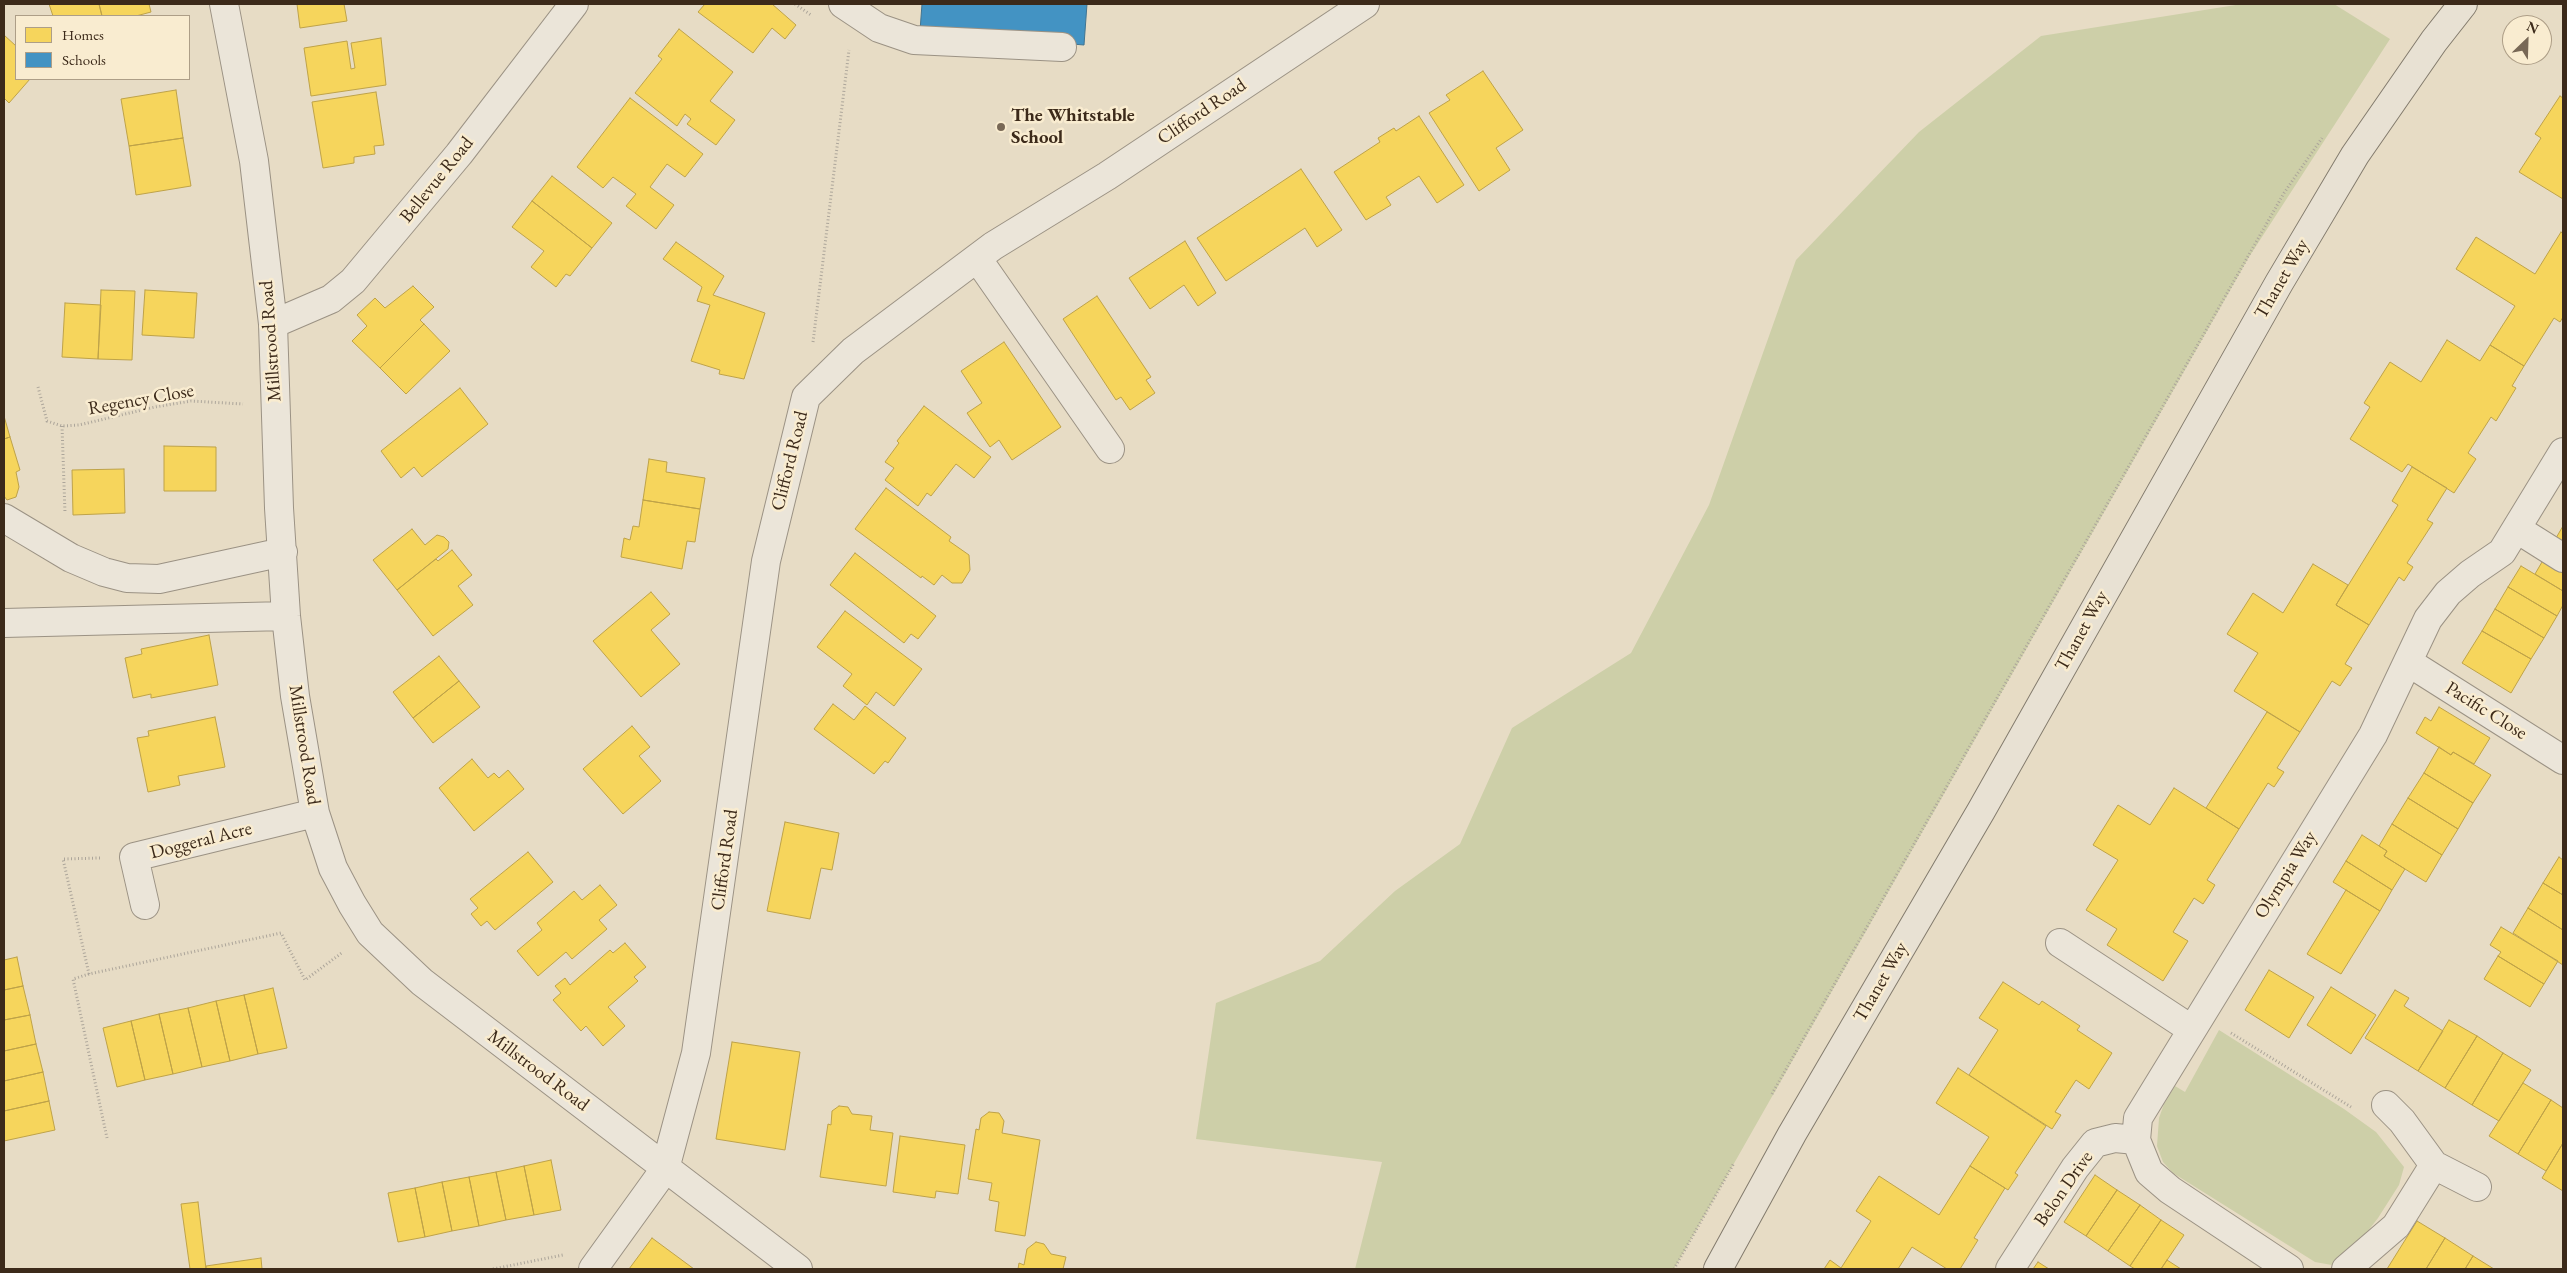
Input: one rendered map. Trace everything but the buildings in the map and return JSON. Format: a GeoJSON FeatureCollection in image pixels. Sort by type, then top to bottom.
{"type":"FeatureCollection","features":[{"type":"Feature","properties":{"kind":"main road","name":"Thanet Way"},"geometry":{"type":"LineString","coordinates":[[1718,1269],[1792,1134],[1981,811],[2279,283],[2355,155],[2434,41],[2463,4]]}},
{"type":"Feature","properties":{"kind":"street","name":"Millstrood Road"},"geometry":{"type":"LineString","coordinates":[[224,4],[254,160],[273,324],[286,616],[304,755],[315,813],[334,868],[352,904],[370,933],[422,982],[798,1269]]}},
{"type":"Feature","properties":{"kind":"street","name":"Bellevue Road"},"geometry":{"type":"LineString","coordinates":[[273,324],[331,299],[353,281],[459,154],[574,4]]}},
{"type":"Feature","properties":{"kind":"street"},"geometry":{"type":"LineString","coordinates":[[843,4],[879,28],[914,40],[1062,48]]}},
{"type":"Feature","properties":{"kind":"street","name":"Clifford Road"},"geometry":{"type":"LineString","coordinates":[[665,1169],[696,1053],[766,561],[806,397],[853,350],[993,246],[1107,176],[1365,4]]}},
{"type":"Feature","properties":{"kind":"street"},"geometry":{"type":"LineString","coordinates":[[977,258],[1110,449]]}},
{"type":"Feature","properties":{"kind":"street","name":"Olympia Way"},"geometry":{"type":"LineString","coordinates":[[2136,1140],[2138,1118],[2144,1106],[2372,735],[2428,620],[2439,604],[2470,574],[2502,552],[2563,452]]}},
{"type":"Feature","properties":{"kind":"street"},"geometry":{"type":"LineString","coordinates":[[4,518],[66,555],[104,572],[127,578],[159,579],[283,552]]}},
{"type":"Feature","properties":{"kind":"street"},"geometry":{"type":"LineString","coordinates":[[2517,529],[2563,558]]}},
{"type":"Feature","properties":{"kind":"street"},"geometry":{"type":"LineString","coordinates":[[4,623],[286,616]]}},
{"type":"Feature","properties":{"kind":"street","name":"Pacific Close"},"geometry":{"type":"LineString","coordinates":[[2408,662],[2563,760]]}},
{"type":"Feature","properties":{"kind":"street","name":"Doggeral Acre"},"geometry":{"type":"LineString","coordinates":[[145,905],[134,857],[315,813]]}},
{"type":"Feature","properties":{"kind":"street"},"geometry":{"type":"LineString","coordinates":[[2060,943],[2196,1021]]}},
{"type":"Feature","properties":{"kind":"street"},"geometry":{"type":"LineString","coordinates":[[2386,1106],[2402,1121],[2434,1165],[2477,1187]]}},
{"type":"Feature","properties":{"kind":"street","name":"Belon Drive"},"geometry":{"type":"LineString","coordinates":[[2010,1269],[2075,1168],[2095,1143],[2115,1138],[2136,1140]]}},
{"type":"Feature","properties":{"kind":"street"},"geometry":{"type":"LineString","coordinates":[[2136,1140],[2150,1172],[2170,1190],[2289,1269]]}},
{"type":"Feature","properties":{"kind":"street"},"geometry":{"type":"LineString","coordinates":[[2346,1269],[2396,1226],[2434,1165]]}},
{"type":"Feature","properties":{"kind":"street"},"geometry":{"type":"LineString","coordinates":[[597,1265],[665,1169]]}},
{"type":"Feature","properties":{"kind":"path"},"geometry":{"type":"LineString","coordinates":[[795,4],[819,20]]}},
{"type":"Feature","properties":{"kind":"path"},"geometry":{"type":"LineString","coordinates":[[806,397],[850,42]]}},
{"type":"Feature","properties":{"kind":"path"},"geometry":{"type":"LineString","coordinates":[[1768,1101],[2284,193],[2323,136]]}},
{"type":"Feature","properties":{"kind":"path"},"geometry":{"type":"LineString","coordinates":[[38,387],[48,421],[62,426],[66,555]]}},
{"type":"Feature","properties":{"kind":"path","name":"Regency Close"},"geometry":{"type":"LineString","coordinates":[[62,426],[79,425],[155,407],[191,401],[276,406]]}},
{"type":"Feature","properties":{"kind":"path"},"geometry":{"type":"LineString","coordinates":[[89,974],[63,859],[134,857]]}},
{"type":"Feature","properties":{"kind":"path"},"geometry":{"type":"LineString","coordinates":[[107,1138],[73,979],[89,974],[281,934],[305,980],[370,933]]}},
{"type":"Feature","properties":{"kind":"path"},"geometry":{"type":"LineString","coordinates":[[2196,1021],[2373,1121],[2386,1106]]}},
{"type":"Feature","properties":{"kind":"path"},"geometry":{"type":"LineString","coordinates":[[1674,1269],[1736,1160]]}},
{"type":"Feature","properties":{"kind":"path"},"geometry":{"type":"LineString","coordinates":[[493,1269],[558,1255],[597,1265]]}},
{"type":"Feature","properties":{"kind":"green space"},"geometry":{"type":"Polygon","coordinates":[[[2242,4],[2334,4],[2390,39],[2249,257],[1674,1269],[1355,1269],[1382,1162],[1196,1139],[1216,1003],[1320,961],[1395,891],[1460,844],[1512,728],[1631,653],[1709,505],[1796,260],[1919,132],[2041,36],[2242,4]]]}},
{"type":"Feature","properties":{"kind":"green space"},"geometry":{"type":"Polygon","coordinates":[[[2219,1030],[2344,1109],[2376,1132],[2404,1167],[2399,1185],[2378,1218],[2364,1236],[2332,1265],[2315,1262],[2173,1173],[2163,1162],[2157,1146],[2159,1118],[2164,1104],[2175,1086],[2185,1092],[2219,1030]]]}},
{"type":"Feature","properties":{"kind":"place","name":"The Whitstable School"},"geometry":{"type":"Point","coordinates":[1001,127]}}]}
